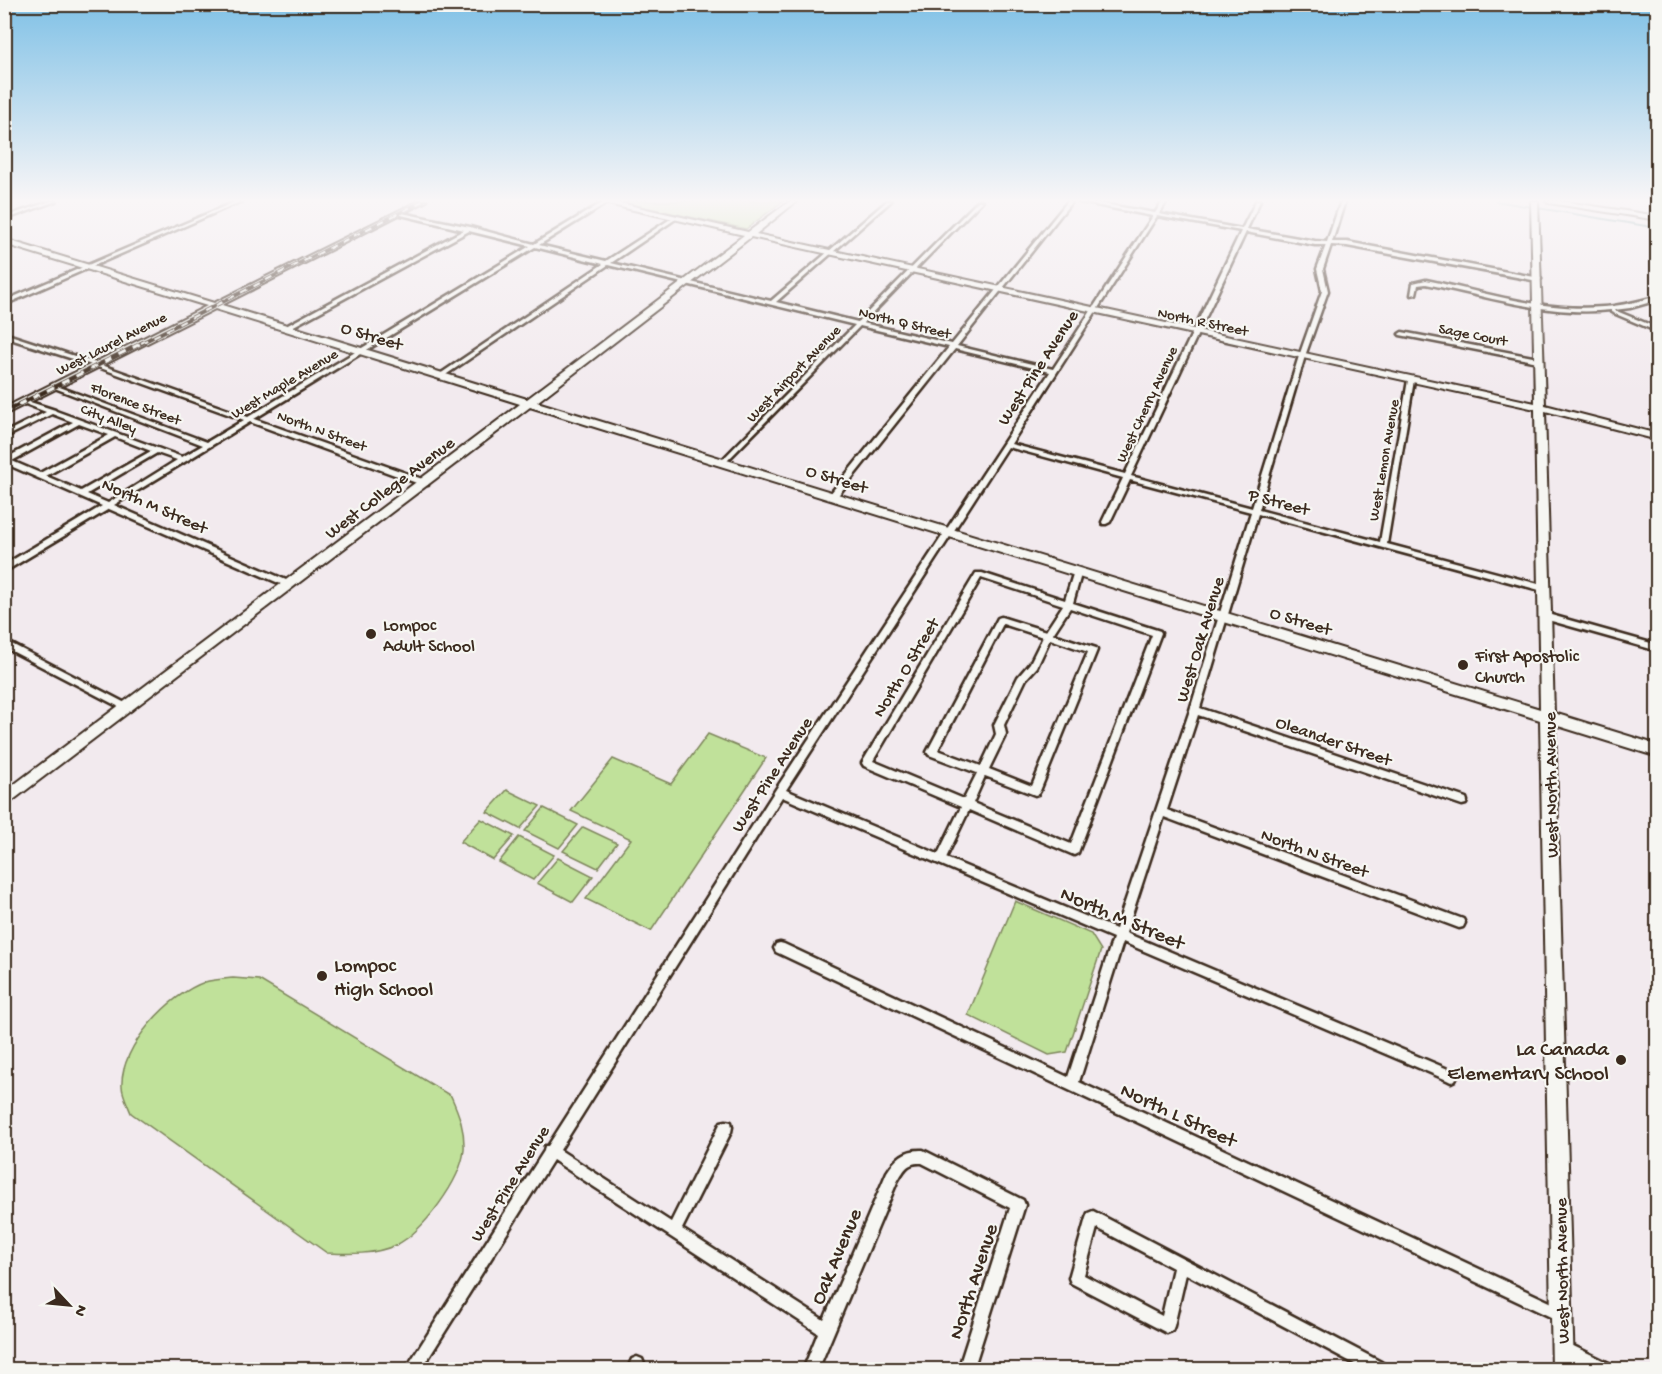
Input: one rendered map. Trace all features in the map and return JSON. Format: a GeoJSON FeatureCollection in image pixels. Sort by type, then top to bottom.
{"type":"FeatureCollection","features":[{"type":"Feature","properties":{"kind":"street","name":"O Street"},"geometry":{"type":"LineString","coordinates":[[85,265],[1548,715],[1658,751]]}},
{"type":"Feature","properties":{"kind":"street","name":"West Laurel Avenue"},"geometry":{"type":"LineString","coordinates":[[4,412],[296,265]]}},
{"type":"Feature","properties":{"kind":"street"},"geometry":{"type":"LineString","coordinates":[[288,327],[403,265]]}},
{"type":"Feature","properties":{"kind":"street","name":"West Maple Avenue"},"geometry":{"type":"LineString","coordinates":[[4,569],[503,265]]}},
{"type":"Feature","properties":{"kind":"street"},"geometry":{"type":"LineString","coordinates":[[442,375],[604,265]]}},
{"type":"Feature","properties":{"kind":"street","name":"North Q Street"},"geometry":{"type":"LineString","coordinates":[[622,265],[1055,371]]}},
{"type":"Feature","properties":{"kind":"street","name":"West College Avenue"},"geometry":{"type":"LineString","coordinates":[[4,801],[709,265]]}},
{"type":"Feature","properties":{"kind":"street"},"geometry":{"type":"LineString","coordinates":[[773,302],[816,265]]}},
{"type":"Feature","properties":{"kind":"street","name":"North R Street"},"geometry":{"type":"LineString","coordinates":[[885,265],[1540,407],[1658,437]]}},
{"type":"Feature","properties":{"kind":"street","name":"West Airport Avenue"},"geometry":{"type":"LineString","coordinates":[[724,461],[918,265]]}},
{"type":"Feature","properties":{"kind":"street"},"geometry":{"type":"LineString","coordinates":[[833,496],[1019,265]]}},
{"type":"Feature","properties":{"kind":"street","name":"West Pine Avenue"},"geometry":{"type":"LineString","coordinates":[[412,1370],[780,792],[1123,265]]}},
{"type":"Feature","properties":{"kind":"street","name":"West Cherry Avenue"},"geometry":{"type":"LineString","coordinates":[[1106,522],[1228,265]]}},
{"type":"Feature","properties":{"kind":"street","name":"West Oak Avenue"},"geometry":{"type":"LineString","coordinates":[[1072,1085],[1195,710],[1302,356],[1324,291],[1321,265]]}},
{"type":"Feature","properties":{"kind":"street"},"geometry":{"type":"LineString","coordinates":[[1462,265],[1538,279]]}},
{"type":"Feature","properties":{"kind":"street","name":"West North Avenue"},"geometry":{"type":"LineString","coordinates":[[1537,265],[1543,588],[1563,1370]]}},
{"type":"Feature","properties":{"kind":"street"},"geometry":{"type":"LineString","coordinates":[[4,303],[88,266]]}},
{"type":"Feature","properties":{"kind":"street"},"geometry":{"type":"LineString","coordinates":[[1413,294],[1415,284],[1426,282],[1538,304],[1586,310],[1613,310],[1658,298]]}},
{"type":"Feature","properties":{"kind":"street"},"geometry":{"type":"LineString","coordinates":[[1613,310],[1658,330]]}},
{"type":"Feature","properties":{"kind":"street","name":"Sage Court"},"geometry":{"type":"LineString","coordinates":[[1402,334],[1539,360]]}},
{"type":"Feature","properties":{"kind":"street","name":"North N Street"},"geometry":{"type":"LineString","coordinates":[[4,335],[97,365],[425,483]]}},
{"type":"Feature","properties":{"kind":"street","name":"West Lemon Avenue"},"geometry":{"type":"LineString","coordinates":[[1383,545],[1411,380]]}},
{"type":"Feature","properties":{"kind":"street","name":"Florence Street"},"geometry":{"type":"LineString","coordinates":[[55,387],[209,445]]}},
{"type":"Feature","properties":{"kind":"street","name":"City Alley"},"geometry":{"type":"LineString","coordinates":[[25,402],[183,460]]}},
{"type":"Feature","properties":{"kind":"street"},"geometry":{"type":"LineString","coordinates":[[4,436],[53,411]]}},
{"type":"Feature","properties":{"kind":"street"},"geometry":{"type":"LineString","coordinates":[[6,460],[79,421]]}},
{"type":"Feature","properties":{"kind":"street"},"geometry":{"type":"LineString","coordinates":[[42,475],[114,435]]}},
{"type":"Feature","properties":{"kind":"street","name":"P Street"},"geometry":{"type":"LineString","coordinates":[[1008,445],[1543,588]]}},
{"type":"Feature","properties":{"kind":"street"},"geometry":{"type":"LineString","coordinates":[[83,493],[155,451]]}},
{"type":"Feature","properties":{"kind":"street","name":"North M Street"},"geometry":{"type":"LineString","coordinates":[[6,460],[290,585]]}},
{"type":"Feature","properties":{"kind":"street"},"geometry":{"type":"LineString","coordinates":[[940,860],[1001,734],[999,725],[1022,677],[1034,665],[1048,635],[1068,604],[1078,571]]}},
{"type":"Feature","properties":{"kind":"street","name":"North O Street"},"geometry":{"type":"LineString","coordinates":[[979,575],[1068,604],[1157,633],[1074,850],[966,807],[867,763],[979,575]]}},
{"type":"Feature","properties":{"kind":"street"},"geometry":{"type":"LineString","coordinates":[[1544,616],[1658,648]]}},
{"type":"Feature","properties":{"kind":"street"},"geometry":{"type":"LineString","coordinates":[[1001,620],[1048,635],[1094,650],[1035,791],[932,752],[1001,620]]}},
{"type":"Feature","properties":{"kind":"street"},"geometry":{"type":"LineString","coordinates":[[4,644],[128,708]]}},
{"type":"Feature","properties":{"kind":"street","name":"Oleander Street"},"geometry":{"type":"LineString","coordinates":[[1195,710],[1462,801]]}},
{"type":"Feature","properties":{"kind":"street","name":"North M Street"},"geometry":{"type":"LineString","coordinates":[[780,792],[1451,1076]]}},
{"type":"Feature","properties":{"kind":"street","name":"North N Street"},"geometry":{"type":"LineString","coordinates":[[1161,812],[1459,923]]}},
{"type":"Feature","properties":{"kind":"street","name":"North L Street"},"geometry":{"type":"LineString","coordinates":[[780,948],[1563,1315]]}},
{"type":"Feature","properties":{"kind":"street"},"geometry":{"type":"LineString","coordinates":[[674,1231],[726,1127]]}},
{"type":"Feature","properties":{"kind":"street"},"geometry":{"type":"LineString","coordinates":[[550,1151],[826,1330]]}},
{"type":"Feature","properties":{"kind":"street","name":"Oak Avenue"},"geometry":{"type":"LineString","coordinates":[[810,1370],[892,1177],[902,1160],[913,1155],[923,1157],[1018,1206]]}},
{"type":"Feature","properties":{"kind":"street","name":"North Avenue"},"geometry":{"type":"LineString","coordinates":[[965,1370],[1018,1206]]}},
{"type":"Feature","properties":{"kind":"street"},"geometry":{"type":"LineString","coordinates":[[1181,1264],[1167,1326],[1076,1278],[1094,1218],[1181,1264],[1380,1370]]}},
{"type":"Feature","properties":{"kind":"street"},"geometry":{"type":"LineString","coordinates":[[1563,1348],[1608,1370]]}},
{"type":"Feature","properties":{"kind":"green space"},"geometry":{"type":"Polygon","coordinates":[[[708,734],[766,758],[651,931],[586,899],[631,839],[571,811],[613,759],[671,784],[708,734]]]}},
{"type":"Feature","properties":{"kind":"green space"},"geometry":{"type":"Polygon","coordinates":[[[507,790],[540,806],[520,829],[487,812],[507,790]]]}},
{"type":"Feature","properties":{"kind":"green space"},"geometry":{"type":"Polygon","coordinates":[[[544,808],[578,825],[559,848],[525,831],[544,808]]]}},
{"type":"Feature","properties":{"kind":"green space"},"geometry":{"type":"Polygon","coordinates":[[[481,819],[514,836],[493,860],[460,842],[481,819]]]}},
{"type":"Feature","properties":{"kind":"green space"},"geometry":{"type":"Polygon","coordinates":[[[583,827],[617,843],[598,868],[563,851],[583,827]]]}},
{"type":"Feature","properties":{"kind":"green space"},"geometry":{"type":"Polygon","coordinates":[[[519,837],[554,855],[533,880],[499,862],[519,837]]]}},
{"type":"Feature","properties":{"kind":"green space"},"geometry":{"type":"Polygon","coordinates":[[[558,858],[593,876],[573,902],[537,883],[558,858]]]}},
{"type":"Feature","properties":{"kind":"green space"},"geometry":{"type":"Polygon","coordinates":[[[1015,901],[1091,934],[1101,950],[1067,1052],[1049,1055],[968,1015],[1015,901]]]}},
{"type":"Feature","properties":{"kind":"green space"},"geometry":{"type":"Polygon","coordinates":[[[233,978],[259,980],[451,1096],[464,1136],[461,1162],[456,1176],[439,1204],[418,1229],[407,1238],[396,1245],[371,1252],[327,1253],[131,1113],[122,1086],[129,1055],[138,1039],[163,1010],[191,988],[208,981],[233,978]]]}},
{"type":"Feature","properties":{"kind":"railway"},"geometry":{"type":"LineString","coordinates":[[141,343],[296,265]]}},
{"type":"Feature","properties":{"kind":"railway"},"geometry":{"type":"LineString","coordinates":[[4,412],[144,342]]}},
{"type":"Feature","properties":{"kind":"place","name":"Lompoc Adult School"},"geometry":{"type":"Point","coordinates":[371,634]}},
{"type":"Feature","properties":{"kind":"place","name":"First Apostolic Church"},"geometry":{"type":"Point","coordinates":[1463,665]}},
{"type":"Feature","properties":{"kind":"place","name":"Lompoc High School"},"geometry":{"type":"Point","coordinates":[322,976]}},
{"type":"Feature","properties":{"kind":"place","name":"La Canada Elementary School"},"geometry":{"type":"Point","coordinates":[1621,1060]}}]}
